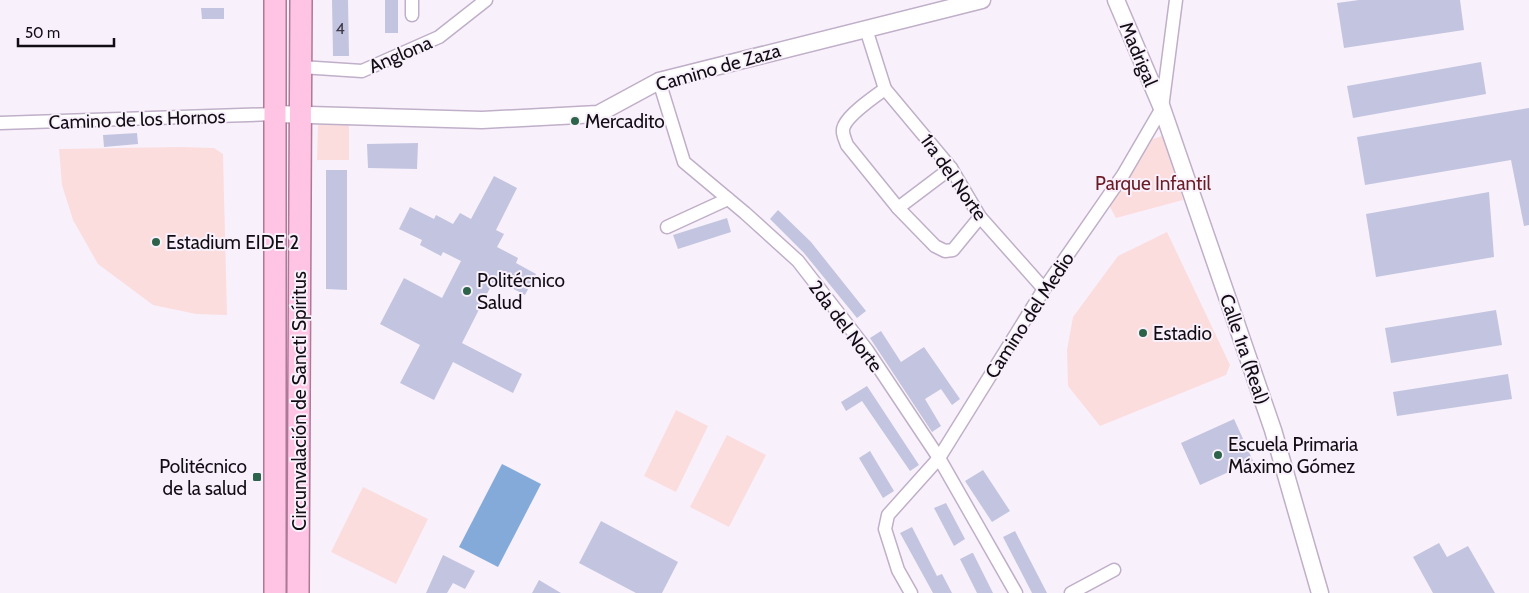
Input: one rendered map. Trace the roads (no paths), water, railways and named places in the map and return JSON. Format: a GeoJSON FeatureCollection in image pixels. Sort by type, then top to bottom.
{"type":"FeatureCollection","features":[{"type":"Feature","properties":{"kind":"highway","name":"Circunvalación de Sancti Spíritus"},"geometry":{"type":"LineString","coordinates":[[275,0],[275,593]]}},
{"type":"Feature","properties":{"kind":"highway","name":"Circunvalación de Sancti Spíritus"},"geometry":{"type":"LineString","coordinates":[[298,593],[300,0]]}},
{"type":"Feature","properties":{"kind":"highway"},"geometry":{"type":"LineString","coordinates":[[275,408],[299,407]]}},
{"type":"Feature","properties":{"kind":"street"},"geometry":{"type":"LineString","coordinates":[[412,0],[412,15]]}},
{"type":"Feature","properties":{"kind":"street","name":"Anglona"},"geometry":{"type":"LineString","coordinates":[[301,67],[362,71],[439,37],[486,0]]}},
{"type":"Feature","properties":{"kind":"street","name":"Camino de Zaza"},"geometry":{"type":"LineString","coordinates":[[275,114],[482,120],[598,114],[658,81],[759,54],[866,30],[982,0]]}},
{"type":"Feature","properties":{"kind":"street","name":"Madrigal"},"geometry":{"type":"LineString","coordinates":[[1116,0],[1162,108]]}},
{"type":"Feature","properties":{"kind":"street"},"geometry":{"type":"LineString","coordinates":[[1162,108],[1176,0]]}},
{"type":"Feature","properties":{"kind":"street","name":"1ra del Norte"},"geometry":{"type":"LineString","coordinates":[[866,30],[885,89],[951,168],[980,217],[1044,289]]}},
{"type":"Feature","properties":{"kind":"street","name":"2da del Norte"},"geometry":{"type":"LineString","coordinates":[[658,81],[684,162],[798,260],[866,350],[939,458],[1016,593]]}},
{"type":"Feature","properties":{"kind":"street"},"geometry":{"type":"LineString","coordinates":[[885,89],[856,112],[844,126],[843,134],[847,145],[898,208],[935,246],[945,250],[953,250],[980,217]]}},
{"type":"Feature","properties":{"kind":"street","name":"Camino del Medio"},"geometry":{"type":"LineString","coordinates":[[911,593],[898,570],[884,529],[888,515],[939,458],[1044,289],[1123,175],[1162,108]]}},
{"type":"Feature","properties":{"kind":"street","name":"Calle 1ra (Real)"},"geometry":{"type":"LineString","coordinates":[[1162,108],[1273,430],[1320,593]]}},
{"type":"Feature","properties":{"kind":"street","name":"Camino de los Hornos"},"geometry":{"type":"LineString","coordinates":[[0,123],[275,114]]}},
{"type":"Feature","properties":{"kind":"street"},"geometry":{"type":"LineString","coordinates":[[898,208],[951,168]]}},
{"type":"Feature","properties":{"kind":"street"},"geometry":{"type":"LineString","coordinates":[[667,227],[728,199]]}},
{"type":"Feature","properties":{"kind":"street"},"geometry":{"type":"LineString","coordinates":[[1071,593],[1114,570]]}},
{"type":"Feature","properties":{"kind":"water"},"geometry":{"type":"Polygon","coordinates":[[[502,464],[541,484],[498,567],[459,547],[502,464]]]}},
{"type":"Feature","properties":{"kind":"place","name":"Mercadito"},"geometry":{"type":"Point","coordinates":[575,121]}},
{"type":"Feature","properties":{"kind":"place","name":"Estadium EIDE 2"},"geometry":{"type":"Point","coordinates":[156,242]}},
{"type":"Feature","properties":{"kind":"place","name":"Politécnico Salud"},"geometry":{"type":"Point","coordinates":[467,291]}},
{"type":"Feature","properties":{"kind":"place","name":"Estadio"},"geometry":{"type":"Point","coordinates":[1143,333]}},
{"type":"Feature","properties":{"kind":"place","name":"Escuela Primaria Máximo Gómez"},"geometry":{"type":"Point","coordinates":[1218,455]}},
{"type":"Feature","properties":{"kind":"place","name":"Politécnico de la salud"},"geometry":{"type":"Point","coordinates":[257,477]}},
{"type":"Feature","properties":{"kind":"park label","name":"Parque Infantil"},"geometry":{"type":"Point","coordinates":[1153,183]}}]}
